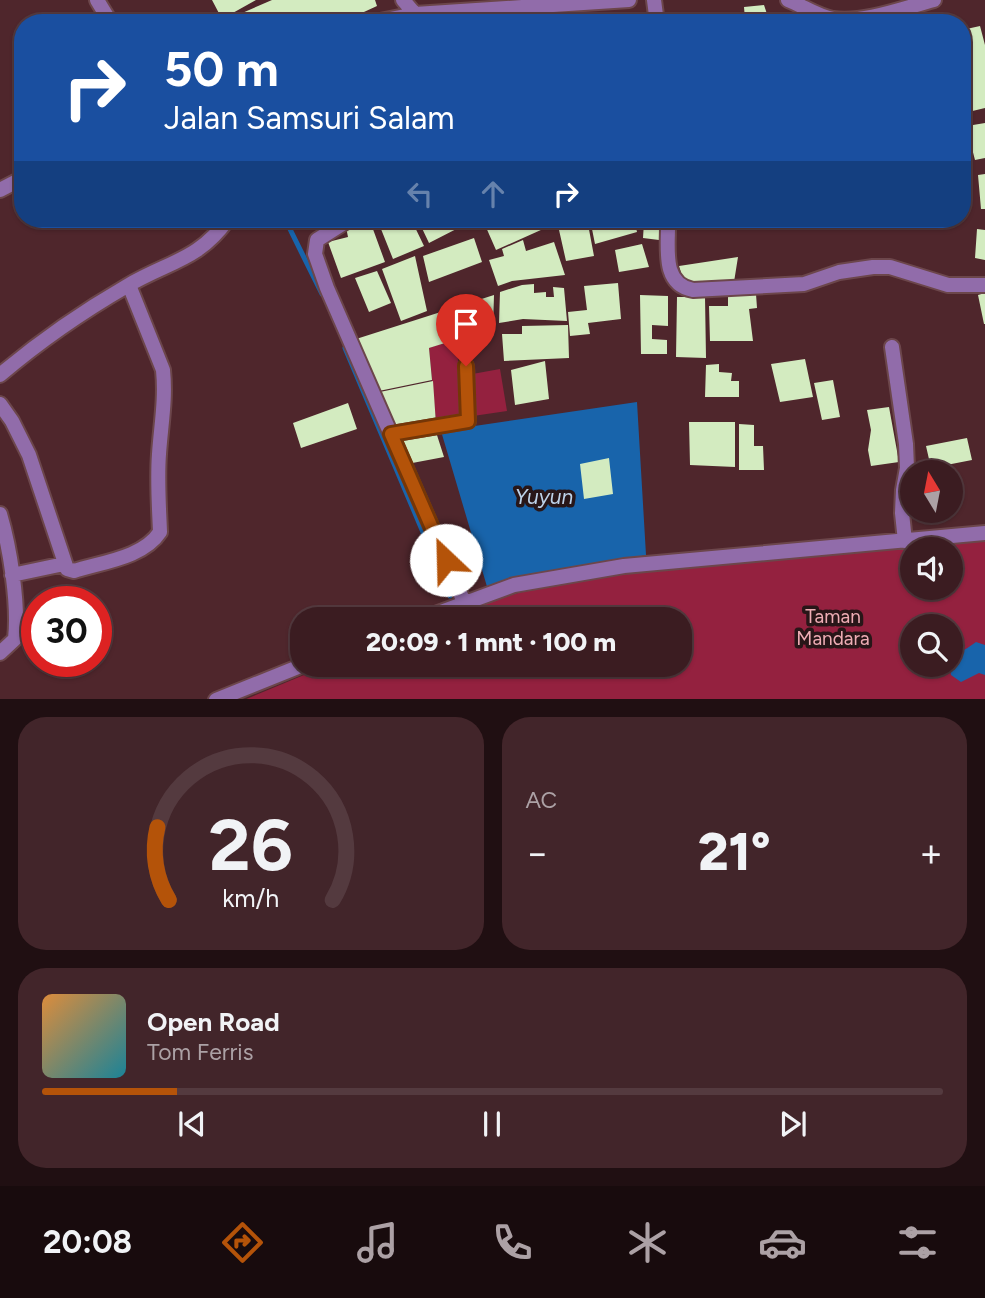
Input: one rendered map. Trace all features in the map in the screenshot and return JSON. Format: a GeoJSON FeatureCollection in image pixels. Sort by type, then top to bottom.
{"type":"FeatureCollection","features":[{"type":"Feature","properties":{"kind":"street"},"geometry":{"type":"LineString","coordinates":[[403,0],[415,14],[629,0]]}},
{"type":"Feature","properties":{"kind":"street"},"geometry":{"type":"LineString","coordinates":[[876,14],[934,0]]}},
{"type":"Feature","properties":{"kind":"street"},"geometry":{"type":"LineString","coordinates":[[796,2],[817,14]]}},
{"type":"Feature","properties":{"kind":"street"},"geometry":{"type":"LineString","coordinates":[[0,375],[44,338],[129,285],[203,247],[222,228]]}},
{"type":"Feature","properties":{"kind":"street"},"geometry":{"type":"LineString","coordinates":[[336,228],[317,240],[315,254],[327,288],[464,602]]}},
{"type":"Feature","properties":{"kind":"street"},"geometry":{"type":"LineString","coordinates":[[668,228],[670,271],[673,280],[682,288],[693,290],[804,284],[839,272],[881,267],[907,271],[948,285],[985,285]]}},
{"type":"Feature","properties":{"kind":"street"},"geometry":{"type":"LineString","coordinates":[[0,404],[29,455],[67,569],[74,571],[141,551],[154,542],[160,532],[158,495],[165,400],[163,370],[129,285]]}},
{"type":"Feature","properties":{"kind":"street"},"geometry":{"type":"LineString","coordinates":[[892,347],[906,444],[907,468],[902,513],[905,537]]}},
{"type":"Feature","properties":{"kind":"street"},"geometry":{"type":"LineString","coordinates":[[391,434],[468,421],[466,366]]}},
{"type":"Feature","properties":{"kind":"street"},"geometry":{"type":"LineString","coordinates":[[0,513],[12,575],[17,622],[15,639],[0,653]]}},
{"type":"Feature","properties":{"kind":"street"},"geometry":{"type":"LineString","coordinates":[[945,537],[985,533]]}},
{"type":"Feature","properties":{"kind":"street"},"geometry":{"type":"LineString","coordinates":[[452,607],[514,585],[624,566],[900,541]]}},
{"type":"Feature","properties":{"kind":"street"},"geometry":{"type":"LineString","coordinates":[[12,575],[64,564]]}},
{"type":"Feature","properties":{"kind":"street"},"geometry":{"type":"LineString","coordinates":[[216,699],[290,670]]}},
{"type":"Feature","properties":{"kind":"green space"},"geometry":{"type":"Polygon","coordinates":[[[455,339],[466,418],[436,422],[429,348],[455,339]]]}},
{"type":"Feature","properties":{"kind":"green space"},"geometry":{"type":"Polygon","coordinates":[[[500,369],[507,411],[473,416],[467,375],[500,369]]]}},
{"type":"Feature","properties":{"kind":"green space","name":"Taman Mandara"},"geometry":{"type":"Polygon","coordinates":[[[985,540],[985,699],[246,699],[299,677],[692,677],[692,607],[475,607],[518,593],[604,575],[900,548],[900,600],[963,600],[963,542],[985,540]]]}},
{"type":"Feature","properties":{"kind":"water","name":"Yuyun"},"geometry":{"type":"Polygon","coordinates":[[[637,402],[646,555],[488,590],[441,431],[637,402]]]}},
{"type":"Feature","properties":{"kind":"water"},"geometry":{"type":"Polygon","coordinates":[[[976,642],[985,645],[985,675],[979,673],[961,682],[954,677],[963,677],[963,651],[976,642]]]}},
{"type":"Feature","properties":{"kind":"building"},"geometry":{"type":"Polygon","coordinates":[[[212,0],[256,0],[231,14],[219,14],[212,0]]]}},
{"type":"Feature","properties":{"kind":"building"},"geometry":{"type":"Polygon","coordinates":[[[272,0],[375,0],[377,6],[360,14],[240,14],[272,0]]]}},
{"type":"Feature","properties":{"kind":"building"},"geometry":{"type":"Polygon","coordinates":[[[764,5],[767,14],[745,14],[744,7],[764,5]]]}},
{"type":"Feature","properties":{"kind":"building"},"geometry":{"type":"Polygon","coordinates":[[[980,26],[985,45],[985,108],[971,111],[971,28],[980,26]]]}},
{"type":"Feature","properties":{"kind":"building"},"geometry":{"type":"Polygon","coordinates":[[[985,123],[985,158],[975,160],[971,145],[971,125],[985,123]]]}},
{"type":"Feature","properties":{"kind":"building"},"geometry":{"type":"Polygon","coordinates":[[[985,174],[985,209],[981,209],[978,175],[985,174]]]}},
{"type":"Feature","properties":{"kind":"building"},"geometry":{"type":"Polygon","coordinates":[[[346,228],[373,228],[385,262],[341,278],[328,242],[348,237],[346,228]]]}},
{"type":"Feature","properties":{"kind":"building"},"geometry":{"type":"Polygon","coordinates":[[[381,228],[415,228],[424,246],[393,259],[381,228]]]}},
{"type":"Feature","properties":{"kind":"building"},"geometry":{"type":"Polygon","coordinates":[[[422,228],[458,228],[429,243],[422,228]]]}},
{"type":"Feature","properties":{"kind":"building"},"geometry":{"type":"Polygon","coordinates":[[[486,228],[545,228],[496,250],[486,228]]]}},
{"type":"Feature","properties":{"kind":"building"},"geometry":{"type":"Polygon","coordinates":[[[559,228],[589,228],[594,256],[566,261],[559,228]]]}},
{"type":"Feature","properties":{"kind":"building"},"geometry":{"type":"Polygon","coordinates":[[[592,228],[636,228],[637,232],[595,244],[592,228]]]}},
{"type":"Feature","properties":{"kind":"building"},"geometry":{"type":"Polygon","coordinates":[[[644,228],[660,228],[659,240],[643,238],[644,228]]]}},
{"type":"Feature","properties":{"kind":"building"},"geometry":{"type":"Polygon","coordinates":[[[977,229],[985,230],[985,260],[975,258],[977,229]]]}},
{"type":"Feature","properties":{"kind":"building"},"geometry":{"type":"Polygon","coordinates":[[[474,238],[482,262],[429,282],[423,256],[474,238]]]}},
{"type":"Feature","properties":{"kind":"building"},"geometry":{"type":"Polygon","coordinates":[[[523,240],[526,251],[554,242],[565,275],[512,281],[498,286],[489,260],[504,256],[502,249],[523,240]]]}},
{"type":"Feature","properties":{"kind":"building"},"geometry":{"type":"Polygon","coordinates":[[[642,244],[649,267],[619,272],[615,250],[642,244]]]}},
{"type":"Feature","properties":{"kind":"building"},"geometry":{"type":"Polygon","coordinates":[[[415,256],[427,311],[401,321],[382,269],[415,256]]]}},
{"type":"Feature","properties":{"kind":"building"},"geometry":{"type":"Polygon","coordinates":[[[738,257],[734,282],[684,282],[679,266],[738,257]]]}},
{"type":"Feature","properties":{"kind":"building"},"geometry":{"type":"Polygon","coordinates":[[[377,271],[391,303],[369,312],[355,278],[377,271]]]}},
{"type":"Feature","properties":{"kind":"building"},"geometry":{"type":"Polygon","coordinates":[[[618,283],[621,319],[588,323],[590,334],[570,336],[568,312],[587,310],[584,286],[618,283]]]}},
{"type":"Feature","properties":{"kind":"building"},"geometry":{"type":"Polygon","coordinates":[[[534,284],[534,293],[546,292],[546,297],[554,297],[553,287],[564,288],[567,321],[523,319],[499,323],[500,292],[534,284]]]}},
{"type":"Feature","properties":{"kind":"building"},"geometry":{"type":"Polygon","coordinates":[[[985,293],[985,324],[984,324],[978,295],[985,293]]]}},
{"type":"Feature","properties":{"kind":"building"},"geometry":{"type":"Polygon","coordinates":[[[756,294],[757,308],[749,309],[753,341],[710,341],[709,306],[728,306],[728,296],[756,294]]]}},
{"type":"Feature","properties":{"kind":"building"},"geometry":{"type":"Polygon","coordinates":[[[494,295],[493,328],[429,348],[432,380],[374,392],[353,340],[494,295]]]}},
{"type":"Feature","properties":{"kind":"building"},"geometry":{"type":"Polygon","coordinates":[[[640,295],[668,296],[668,326],[652,325],[652,339],[667,340],[667,354],[641,354],[640,295]]]}},
{"type":"Feature","properties":{"kind":"building"},"geometry":{"type":"Polygon","coordinates":[[[677,297],[705,297],[706,358],[676,357],[677,297]]]}},
{"type":"Feature","properties":{"kind":"building"},"geometry":{"type":"Polygon","coordinates":[[[568,325],[569,358],[504,361],[502,334],[522,334],[522,326],[568,325]]]}},
{"type":"Feature","properties":{"kind":"building"},"geometry":{"type":"Polygon","coordinates":[[[805,359],[813,397],[780,402],[771,364],[805,359]]]}},
{"type":"Feature","properties":{"kind":"building"},"geometry":{"type":"Polygon","coordinates":[[[545,361],[549,399],[515,405],[511,370],[545,361]]]}},
{"type":"Feature","properties":{"kind":"building"},"geometry":{"type":"Polygon","coordinates":[[[719,364],[719,372],[732,373],[731,381],[739,381],[739,397],[705,397],[706,365],[719,364]]]}},
{"type":"Feature","properties":{"kind":"building"},"geometry":{"type":"Polygon","coordinates":[[[833,380],[840,417],[822,420],[814,383],[833,380]]]}},
{"type":"Feature","properties":{"kind":"building"},"geometry":{"type":"Polygon","coordinates":[[[433,381],[436,424],[391,433],[375,393],[433,381]]]}},
{"type":"Feature","properties":{"kind":"building"},"geometry":{"type":"Polygon","coordinates":[[[348,403],[357,429],[301,448],[293,423],[348,403]]]}},
{"type":"Feature","properties":{"kind":"building"},"geometry":{"type":"Polygon","coordinates":[[[889,407],[899,462],[871,466],[868,450],[871,430],[867,410],[889,407]]]}},
{"type":"Feature","properties":{"kind":"building"},"geometry":{"type":"Polygon","coordinates":[[[689,422],[735,422],[735,467],[690,465],[689,422]]]}},
{"type":"Feature","properties":{"kind":"building"},"geometry":{"type":"Polygon","coordinates":[[[739,424],[754,425],[754,446],[763,446],[764,470],[739,470],[739,424]]]}},
{"type":"Feature","properties":{"kind":"building"},"geometry":{"type":"Polygon","coordinates":[[[436,432],[444,457],[407,464],[397,437],[436,432]]]}},
{"type":"Feature","properties":{"kind":"building"},"geometry":{"type":"Polygon","coordinates":[[[967,438],[972,460],[929,460],[926,446],[967,438]]]}},
{"type":"Feature","properties":{"kind":"building","name":"Yuyun"},"geometry":{"type":"Polygon","coordinates":[[[609,458],[613,494],[584,499],[580,464],[609,458]]]}},
{"type":"Feature","properties":{"kind":"waterway"},"geometry":{"type":"LineString","coordinates":[[289,228],[322,294]]}},
{"type":"Feature","properties":{"kind":"waterway"},"geometry":{"type":"LineString","coordinates":[[345,348],[450,596]]}},
{"type":"Feature","properties":{"kind":"route"},"geometry":{"type":"LineString","coordinates":[[446,560],[391,434],[468,421],[466,366]]}}]}
